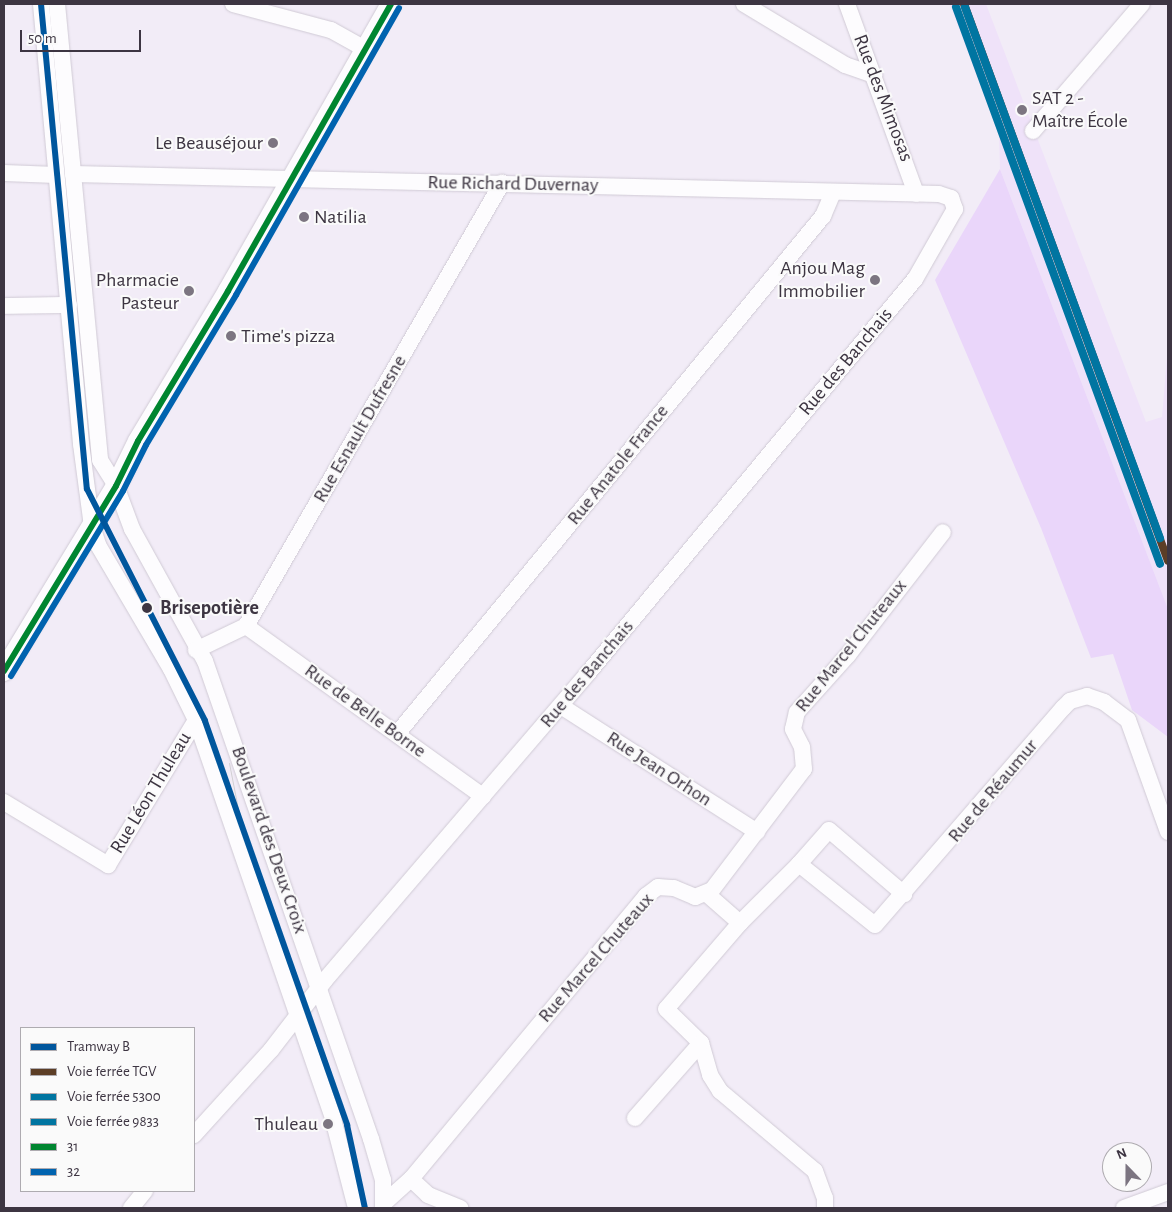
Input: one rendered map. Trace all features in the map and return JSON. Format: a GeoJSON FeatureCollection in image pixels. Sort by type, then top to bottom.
{"type":"FeatureCollection","features":[{"type":"Feature","properties":{"kind":"main road"},"geometry":{"type":"LineString","coordinates":[[4,671],[116,486],[138,441],[392,4]]}},
{"type":"Feature","properties":{"kind":"street","name":"Boulevard des Deux Croix"},"geometry":{"type":"LineString","coordinates":[[41,4],[56,175],[92,526],[98,545],[171,669],[196,720],[296,1018],[333,1118],[356,1208]]}},
{"type":"Feature","properties":{"kind":"street","name":"Boulevard des Deux Croix"},"geometry":{"type":"LineString","coordinates":[[57,4],[100,460],[116,486],[132,530],[196,650],[205,661],[320,986],[371,1139],[383,1180],[383,1206]]}},
{"type":"Feature","properties":{"kind":"street"},"geometry":{"type":"LineString","coordinates":[[233,4],[331,30],[365,49]]}},
{"type":"Feature","properties":{"kind":"street"},"geometry":{"type":"LineString","coordinates":[[744,4],[845,65],[874,75]]}},
{"type":"Feature","properties":{"kind":"street","name":"Rue des Mimosas"},"geometry":{"type":"LineString","coordinates":[[846,4],[874,75],[916,194]]}},
{"type":"Feature","properties":{"kind":"street"},"geometry":{"type":"LineString","coordinates":[[1033,131],[1142,4]]}},
{"type":"Feature","properties":{"kind":"street"},"geometry":{"type":"LineString","coordinates":[[4,173],[56,175]]}},
{"type":"Feature","properties":{"kind":"street","name":"Rue Richard Duvernay"},"geometry":{"type":"LineString","coordinates":[[73,174],[916,194],[951,198]]}},
{"type":"Feature","properties":{"kind":"street","name":"Rue Esnault Dufresne"},"geometry":{"type":"LineString","coordinates":[[246,626],[502,183]]}},
{"type":"Feature","properties":{"kind":"street","name":"Rue Anatole France"},"geometry":{"type":"LineString","coordinates":[[397,734],[823,216],[833,192]]}},
{"type":"Feature","properties":{"kind":"street","name":"Rue des Banchais"},"geometry":{"type":"LineString","coordinates":[[195,1134],[561,706],[915,279],[954,215],[951,198]]}},
{"type":"Feature","properties":{"kind":"street"},"geometry":{"type":"LineString","coordinates":[[4,306],[69,305]]}},
{"type":"Feature","properties":{"kind":"street","name":"Rue Marcel Chuteaux"},"geometry":{"type":"LineString","coordinates":[[383,1206],[411,1179],[646,896],[658,887],[666,886],[692,897],[707,894],[758,832],[805,765],[802,747],[793,729],[794,717],[848,655],[943,532]]}},
{"type":"Feature","properties":{"kind":"street"},"geometry":{"type":"LineString","coordinates":[[196,650],[246,626]]}},
{"type":"Feature","properties":{"kind":"street","name":"Rue de Belle Borne"},"geometry":{"type":"LineString","coordinates":[[246,626],[483,796]]}},
{"type":"Feature","properties":{"kind":"street","name":"Rue de Réaumur"},"geometry":{"type":"LineString","coordinates":[[799,864],[875,925],[904,894],[1063,708],[1070,701],[1087,696],[1104,702],[1128,720],[1168,832]]}},
{"type":"Feature","properties":{"kind":"street","name":"Rue Jean Orhon"},"geometry":{"type":"LineString","coordinates":[[561,706],[758,832]]}},
{"type":"Feature","properties":{"kind":"street","name":"Rue Léon Thuleau"},"geometry":{"type":"LineString","coordinates":[[4,802],[108,865],[196,720]]}},
{"type":"Feature","properties":{"kind":"street"},"geometry":{"type":"LineString","coordinates":[[825,1208],[825,1198],[815,1171],[720,1091],[710,1075],[701,1043],[666,1009],[740,923],[799,864],[828,830],[904,894]]}},
{"type":"Feature","properties":{"kind":"street"},"geometry":{"type":"LineString","coordinates":[[707,894],[740,923]]}},
{"type":"Feature","properties":{"kind":"street"},"geometry":{"type":"LineString","coordinates":[[635,1118],[701,1043]]}},
{"type":"Feature","properties":{"kind":"street"},"geometry":{"type":"LineString","coordinates":[[411,1179],[428,1195],[460,1208]]}},
{"type":"Feature","properties":{"kind":"street"},"geometry":{"type":"LineString","coordinates":[[131,1208],[144,1192]]}},
{"type":"Feature","properties":{"kind":"street"},"geometry":{"type":"LineString","coordinates":[[1124,1208],[1168,1192]]}},
{"type":"Feature","properties":{"kind":"shaded area"},"geometry":{"type":"Polygon","coordinates":[[[950,4],[986,4],[1146,422],[1162,417],[1168,345],[1168,609],[1000,169],[999,136],[950,4]]]}},
{"type":"Feature","properties":{"kind":"shaded area"},"geometry":{"type":"Polygon","coordinates":[[[1000,169],[1168,609],[1168,737],[1132,710],[1113,654],[1091,658],[1041,528],[935,280],[1000,169]]]}},
{"type":"Feature","properties":{"kind":"tram line","name":"B"},"geometry":{"type":"LineString","coordinates":[[41,4],[87,489],[205,721],[347,1125],[365,1208]]}},
{"type":"Feature","properties":{"kind":"tram line"},"geometry":{"type":"LineString","coordinates":[[229,763],[240,819]]}},
{"type":"Feature","properties":{"kind":"rail line","name":"TGV"},"geometry":{"type":"LineString","coordinates":[[964,4],[1168,561]]}},
{"type":"Feature","properties":{"kind":"rail line","name":"5300"},"geometry":{"type":"LineString","coordinates":[[956,7],[1160,564]]}},
{"type":"Feature","properties":{"kind":"rail line","name":"9833"},"geometry":{"type":"LineString","coordinates":[[965,7],[1160,538]]}},
{"type":"Feature","properties":{"kind":"transit line","name":"31"},"geometry":{"type":"LineString","coordinates":[[4,671],[116,486],[138,441],[228,291],[391,4]]}},
{"type":"Feature","properties":{"kind":"transit line","name":"32"},"geometry":{"type":"LineString","coordinates":[[11,676],[123,491],[146,445],[236,295],[399,8]]}},
{"type":"Feature","properties":{"kind":"place","name":"SAT 2 - Maître École"},"geometry":{"type":"Point","coordinates":[1022,110]}},
{"type":"Feature","properties":{"kind":"place","name":"Le Beauséjour"},"geometry":{"type":"Point","coordinates":[273,143]}},
{"type":"Feature","properties":{"kind":"place","name":"Natilia"},"geometry":{"type":"Point","coordinates":[304,217]}},
{"type":"Feature","properties":{"kind":"place","name":"Anjou Mag Immobilier"},"geometry":{"type":"Point","coordinates":[875,280]}},
{"type":"Feature","properties":{"kind":"place","name":"Pharmacie Pasteur"},"geometry":{"type":"Point","coordinates":[189,291]}},
{"type":"Feature","properties":{"kind":"place","name":"Time's pizza"},"geometry":{"type":"Point","coordinates":[231,336]}},
{"type":"Feature","properties":{"kind":"place","name":"Brisepotière"},"geometry":{"type":"Point","coordinates":[147,608]}},
{"type":"Feature","properties":{"kind":"place","name":"Thuleau"},"geometry":{"type":"Point","coordinates":[328,1124]}}]}
